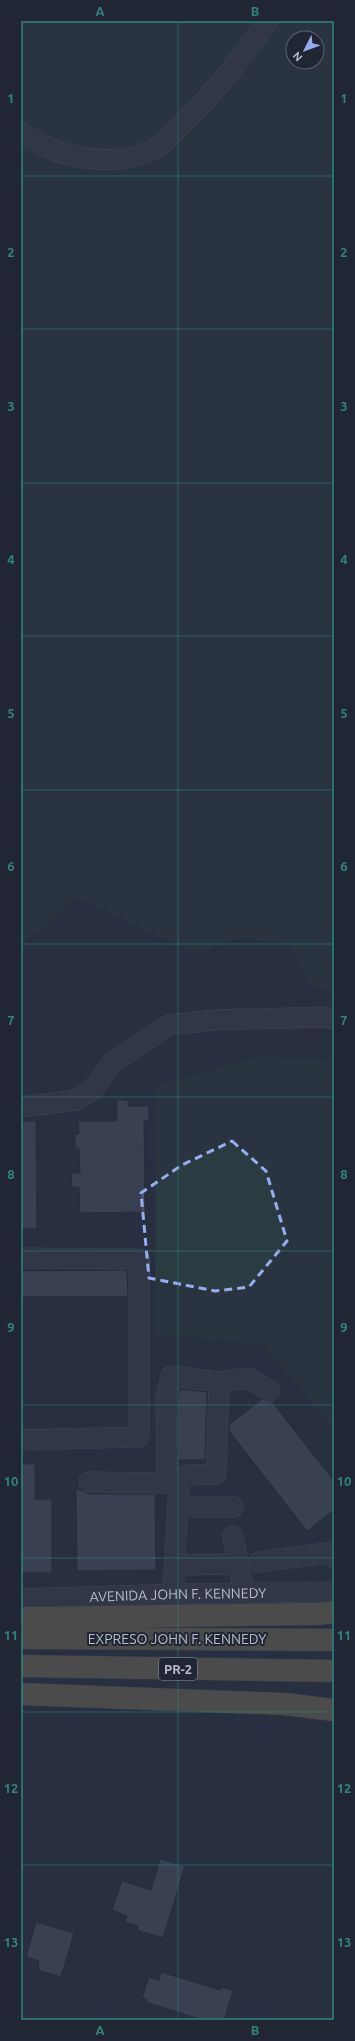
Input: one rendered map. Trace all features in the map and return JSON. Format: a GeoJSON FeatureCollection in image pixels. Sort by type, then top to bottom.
{"type":"FeatureCollection","features":[{"type":"Feature","properties":{"kind":"highway"},"geometry":{"type":"LineString","coordinates":[[21,1618],[318,1614],[334,1612]]}},
{"type":"Feature","properties":{"kind":"highway","name":"EXPRESO JOHN F. KENNEDY"},"geometry":{"type":"LineString","coordinates":[[21,1638],[334,1640]]}},
{"type":"Feature","properties":{"kind":"highway","name":"EXPRESO JOHN F. KENNEDY"},"geometry":{"type":"LineString","coordinates":[[21,1666],[334,1672]]}},
{"type":"Feature","properties":{"kind":"highway"},"geometry":{"type":"LineString","coordinates":[[21,1694],[284,1704],[334,1710]]}},
{"type":"Feature","properties":{"kind":"highway"},"geometry":{"type":"LineString","coordinates":[[284,1704],[315,1698],[334,1698]]}},
{"type":"Feature","properties":{"kind":"street"},"geometry":{"type":"LineString","coordinates":[[21,132],[42,145],[80,157],[111,159],[137,156],[159,146],[193,113],[233,69],[268,21]]}},
{"type":"Feature","properties":{"kind":"street"},"geometry":{"type":"LineString","coordinates":[[21,1107],[77,1100],[93,1089],[113,1062],[169,1025],[214,1020],[324,1017],[334,1019]]}},
{"type":"Feature","properties":{"kind":"street"},"geometry":{"type":"LineString","coordinates":[[21,1258],[139,1259],[139,1437],[21,1440]]}},
{"type":"Feature","properties":{"kind":"street"},"geometry":{"type":"LineString","coordinates":[[173,1594],[178,1507],[173,1483],[166,1396],[171,1376],[219,1382],[248,1378],[270,1391]]}},
{"type":"Feature","properties":{"kind":"street"},"geometry":{"type":"LineString","coordinates":[[89,1482],[173,1483],[186,1474],[216,1474],[219,1382]]}},
{"type":"Feature","properties":{"kind":"street"},"geometry":{"type":"LineString","coordinates":[[178,1507],[233,1507]]}},
{"type":"Feature","properties":{"kind":"street"},"geometry":{"type":"LineString","coordinates":[[233,1536],[244,1593]]}},
{"type":"Feature","properties":{"kind":"street"},"geometry":{"type":"LineString","coordinates":[[259,1562],[334,1553]]}},
{"type":"Feature","properties":{"kind":"street"},"geometry":{"type":"LineString","coordinates":[[175,1565],[239,1564]]}},
{"type":"Feature","properties":{"kind":"street","name":"AVENIDA JOHN F. KENNEDY"},"geometry":{"type":"LineString","coordinates":[[21,1598],[334,1592]]}},
{"type":"Feature","properties":{"kind":"highlighted area"},"geometry":{"type":"Polygon","coordinates":[[[232,1141],[266,1171],[287,1241],[249,1287],[215,1291],[149,1278],[141,1193],[182,1165],[232,1141]]]}},
{"type":"Feature","properties":{"kind":"shaded area"},"geometry":{"type":"Polygon","coordinates":[[[21,21],[334,21],[334,993],[311,985],[289,944],[241,938],[194,954],[78,897],[21,945],[21,21]]]}},
{"type":"Feature","properties":{"kind":"shaded area"},"geometry":{"type":"Polygon","coordinates":[[[259,1057],[334,1060],[334,1426],[260,1344],[155,1334],[156,1086],[259,1057]]]}},
{"type":"Feature","properties":{"kind":"building"},"geometry":{"type":"Polygon","coordinates":[[[117,1100],[128,1100],[128,1106],[149,1106],[149,1121],[144,1121],[145,1212],[80,1213],[79,1187],[72,1187],[71,1173],[80,1173],[79,1148],[75,1148],[75,1134],[79,1134],[78,1121],[117,1121],[117,1100]]]}},
{"type":"Feature","properties":{"kind":"building"},"geometry":{"type":"Polygon","coordinates":[[[21,1121],[36,1121],[37,1229],[21,1229],[21,1121]]]}},
{"type":"Feature","properties":{"kind":"building"},"geometry":{"type":"Polygon","coordinates":[[[127,1270],[128,1297],[21,1297],[21,1271],[127,1270]]]}},
{"type":"Feature","properties":{"kind":"building"},"geometry":{"type":"Polygon","coordinates":[[[180,1389],[207,1392],[205,1460],[178,1460],[178,1397],[180,1389]]]}},
{"type":"Feature","properties":{"kind":"building"},"geometry":{"type":"Polygon","coordinates":[[[262,1399],[272,1402],[334,1481],[334,1510],[307,1531],[229,1431],[229,1425],[262,1399]]]}},
{"type":"Feature","properties":{"kind":"building"},"geometry":{"type":"Polygon","coordinates":[[[21,1464],[35,1464],[35,1499],[52,1499],[52,1573],[21,1573],[21,1464]]]}},
{"type":"Feature","properties":{"kind":"building"},"geometry":{"type":"Polygon","coordinates":[[[76,1488],[89,1494],[155,1494],[156,1570],[77,1571],[76,1488]]]}},
{"type":"Feature","properties":{"kind":"building"},"geometry":{"type":"Polygon","coordinates":[[[160,1859],[185,1866],[163,1938],[137,1930],[138,1926],[125,1922],[127,1916],[112,1910],[122,1881],[151,1890],[160,1859]]]}},
{"type":"Feature","properties":{"kind":"building"},"geometry":{"type":"Polygon","coordinates":[[[36,1922],[74,1933],[61,1977],[38,1970],[39,1961],[26,1957],[36,1922]]]}},
{"type":"Feature","properties":{"kind":"building"},"geometry":{"type":"Polygon","coordinates":[[[161,1972],[220,1990],[222,1987],[233,1991],[224,2020],[203,2020],[146,2002],[147,2000],[142,1998],[149,1977],[159,1980],[161,1972]]]}}]}
